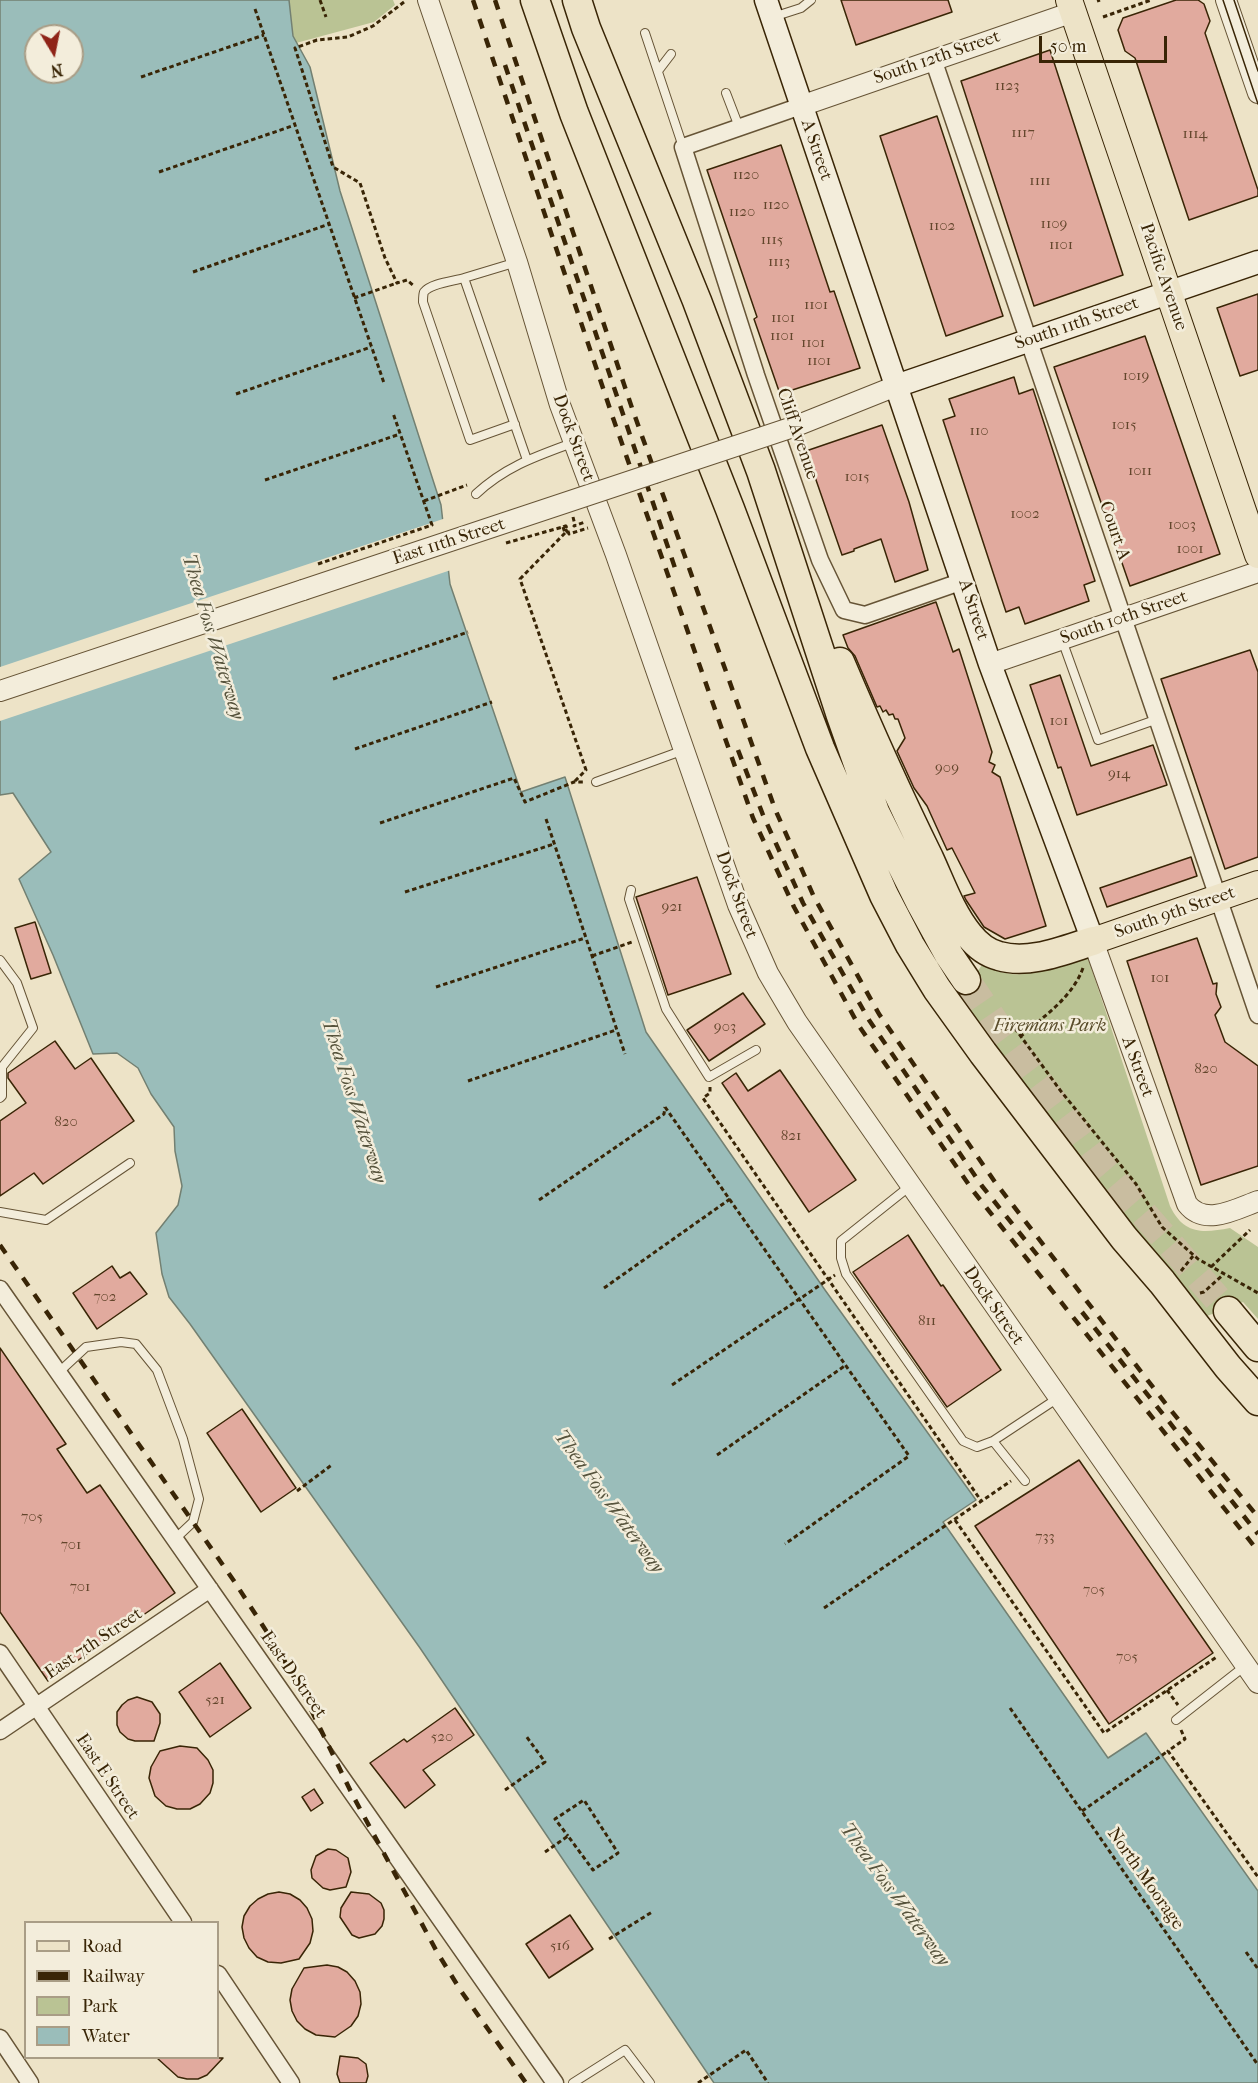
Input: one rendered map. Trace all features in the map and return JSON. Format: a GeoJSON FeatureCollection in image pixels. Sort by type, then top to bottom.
{"type":"FeatureCollection","features":[{"type":"Feature","properties":{"kind":"highway"},"geometry":{"type":"LineString","coordinates":[[535,0],[574,113],[730,509],[820,748],[884,895],[910,945],[946,1003],[1124,1238],[1169,1279],[1258,1371]]}},
{"type":"Feature","properties":{"kind":"highway"},"geometry":{"type":"LineString","coordinates":[[577,0],[697,301],[772,505],[833,693],[875,812],[920,903],[949,956],[966,980]]}},
{"type":"Feature","properties":{"kind":"highway"},"geometry":{"type":"LineString","coordinates":[[772,505],[900,799],[954,910],[968,933],[986,951],[1014,959],[1048,954],[1093,941]]}},
{"type":"Feature","properties":{"kind":"highway"},"geometry":{"type":"LineString","coordinates":[[1169,1279],[1217,1354],[1258,1401]]}},
{"type":"Feature","properties":{"kind":"highway"},"geometry":{"type":"LineString","coordinates":[[1227,1311],[1256,1345]]}},
{"type":"Feature","properties":{"kind":"main road","name":"Pacific Avenue"},"geometry":{"type":"LineString","coordinates":[[1071,6],[1258,555]]}},
{"type":"Feature","properties":{"kind":"main road","name":"A Street"},"geometry":{"type":"LineString","coordinates":[[768,9],[990,664],[1093,941]]}},
{"type":"Feature","properties":{"kind":"main road","name":"South 11th Street"},"geometry":{"type":"LineString","coordinates":[[896,386],[1258,262]]}},
{"type":"Feature","properties":{"kind":"main road","name":"South 9th Street"},"geometry":{"type":"LineString","coordinates":[[1093,941],[1258,884]]}},
{"type":"Feature","properties":{"kind":"street","name":"Dock Street"},"geometry":{"type":"LineString","coordinates":[[428,0],[517,262],[560,405],[685,750],[738,905],[768,973],[796,1022],[1258,1683]]}},
{"type":"Feature","properties":{"kind":"street"},"geometry":{"type":"LineString","coordinates":[[1226,0],[1258,93]]}},
{"type":"Feature","properties":{"kind":"street","name":"South 12th Street"},"geometry":{"type":"LineString","coordinates":[[801,106],[1071,6]]}},
{"type":"Feature","properties":{"kind":"street","name":"Court A"},"geometry":{"type":"LineString","coordinates":[[933,59],[1258,1015]]}},
{"type":"Feature","properties":{"kind":"street"},"geometry":{"type":"LineString","coordinates":[[683,147],[801,106]]}},
{"type":"Feature","properties":{"kind":"street","name":"Cliff Avenue"},"geometry":{"type":"LineString","coordinates":[[683,147],[763,397],[820,560],[844,610],[865,615],[963,582]]}},
{"type":"Feature","properties":{"kind":"street","name":"East 11th Street"},"geometry":{"type":"LineString","coordinates":[[0,691],[796,426],[896,386]]}},
{"type":"Feature","properties":{"kind":"street","name":"South 10th Street"},"geometry":{"type":"LineString","coordinates":[[990,664],[1258,572]]}},
{"type":"Feature","properties":{"kind":"street","name":"A Street"},"geometry":{"type":"LineString","coordinates":[[1093,941],[1184,1197],[1191,1210],[1204,1216],[1219,1215],[1258,1201]]}},
{"type":"Feature","properties":{"kind":"street","name":"East D Street"},"geometry":{"type":"LineString","coordinates":[[0,1288],[555,2083]]}},
{"type":"Feature","properties":{"kind":"street","name":"East 7th Street"},"geometry":{"type":"LineString","coordinates":[[0,1731],[210,1589]]}},
{"type":"Feature","properties":{"kind":"street","name":"East E Street"},"geometry":{"type":"LineString","coordinates":[[0,1653],[182,1921]]}},
{"type":"Feature","properties":{"kind":"street"},"geometry":{"type":"LineString","coordinates":[[219,1975],[291,2083]]}},
{"type":"Feature","properties":{"kind":"street"},"geometry":{"type":"LineString","coordinates":[[0,2038],[28,2082]]}},
{"type":"Feature","properties":{"kind":"lane"},"geometry":{"type":"LineString","coordinates":[[768,9],[801,8],[811,0]]}},
{"type":"Feature","properties":{"kind":"lane"},"geometry":{"type":"LineString","coordinates":[[645,33],[683,147]]}},
{"type":"Feature","properties":{"kind":"lane"},"geometry":{"type":"LineString","coordinates":[[658,71],[671,54]]}},
{"type":"Feature","properties":{"kind":"lane"},"geometry":{"type":"LineString","coordinates":[[726,93],[739,127]]}},
{"type":"Feature","properties":{"kind":"lane"},"geometry":{"type":"LineString","coordinates":[[515,424],[470,440],[423,302],[423,294],[434,286],[517,262]]}},
{"type":"Feature","properties":{"kind":"lane"},"geometry":{"type":"LineString","coordinates":[[464,278],[527,460]]}},
{"type":"Feature","properties":{"kind":"lane"},"geometry":{"type":"LineString","coordinates":[[476,494],[502,472],[575,442]]}},
{"type":"Feature","properties":{"kind":"lane"},"geometry":{"type":"LineString","coordinates":[[1062,639],[1098,740],[1158,719]]}},
{"type":"Feature","properties":{"kind":"lane"},"geometry":{"type":"LineString","coordinates":[[596,782],[685,750]]}},
{"type":"Feature","properties":{"kind":"lane"},"geometry":{"type":"LineString","coordinates":[[631,890],[629,899],[666,1009],[709,1077],[756,1050]]}},
{"type":"Feature","properties":{"kind":"lane"},"geometry":{"type":"LineString","coordinates":[[0,960],[17,983],[33,1028],[2,1067],[2,1096],[0,1098]]}},
{"type":"Feature","properties":{"kind":"lane"},"geometry":{"type":"LineString","coordinates":[[0,1212],[46,1220],[130,1163]]}},
{"type":"Feature","properties":{"kind":"lane"},"geometry":{"type":"LineString","coordinates":[[910,1186],[841,1240],[841,1258],[846,1274],[963,1441],[976,1446],[993,1441],[1058,1398]]}},
{"type":"Feature","properties":{"kind":"lane"},"geometry":{"type":"LineString","coordinates":[[58,1372],[86,1347],[121,1342],[136,1344],[157,1370],[183,1439],[199,1499],[193,1522],[175,1539]]}},
{"type":"Feature","properties":{"kind":"lane"},"geometry":{"type":"LineString","coordinates":[[993,1441],[1022,1478]]}},
{"type":"Feature","properties":{"kind":"lane"},"geometry":{"type":"LineString","coordinates":[[1176,1720],[1246,1666]]}},
{"type":"Feature","properties":{"kind":"lane"},"geometry":{"type":"LineString","coordinates":[[573,2083],[625,2050],[650,2083]]}},
{"type":"Feature","properties":{"kind":"path"},"geometry":{"type":"LineString","coordinates":[[320,0],[326,17]]}},
{"type":"Feature","properties":{"kind":"path"},"geometry":{"type":"LineString","coordinates":[[1103,17],[1151,0]]}},
{"type":"Feature","properties":{"kind":"path"},"geometry":{"type":"LineString","coordinates":[[397,283],[385,258],[360,183],[333,167],[295,48],[317,40],[348,37],[373,26],[404,3]]}},
{"type":"Feature","properties":{"kind":"path"},"geometry":{"type":"LineString","coordinates":[[255,9],[384,383]]}},
{"type":"Feature","properties":{"kind":"path"},"geometry":{"type":"LineString","coordinates":[[141,76],[264,35]]}},
{"type":"Feature","properties":{"kind":"path"},"geometry":{"type":"LineString","coordinates":[[159,172],[295,125]]}},
{"type":"Feature","properties":{"kind":"path"},"geometry":{"type":"LineString","coordinates":[[194,272],[329,224]]}},
{"type":"Feature","properties":{"kind":"path"},"geometry":{"type":"LineString","coordinates":[[354,298],[407,280],[423,294]]}},
{"type":"Feature","properties":{"kind":"path"},"geometry":{"type":"LineString","coordinates":[[236,394],[371,347]]}},
{"type":"Feature","properties":{"kind":"path"},"geometry":{"type":"LineString","coordinates":[[318,564],[432,525],[393,413]]}},
{"type":"Feature","properties":{"kind":"path"},"geometry":{"type":"LineString","coordinates":[[265,480],[400,434]]}},
{"type":"Feature","properties":{"kind":"path"},"geometry":{"type":"LineString","coordinates":[[424,501],[469,484]]}},
{"type":"Feature","properties":{"kind":"path"},"geometry":{"type":"LineString","coordinates":[[574,526],[585,522]]}},
{"type":"Feature","properties":{"kind":"path"},"geometry":{"type":"LineString","coordinates":[[564,526],[569,534],[588,528]]}},
{"type":"Feature","properties":{"kind":"path"},"geometry":{"type":"LineString","coordinates":[[380,823],[514,778],[525,802],[574,782],[586,770],[520,579],[567,532],[564,526]]}},
{"type":"Feature","properties":{"kind":"path"},"geometry":{"type":"LineString","coordinates":[[499,545],[564,526]]}},
{"type":"Feature","properties":{"kind":"path"},"geometry":{"type":"LineString","coordinates":[[333,679],[468,632]]}},
{"type":"Feature","properties":{"kind":"path"},"geometry":{"type":"LineString","coordinates":[[355,749],[492,702]]}},
{"type":"Feature","properties":{"kind":"path"},"geometry":{"type":"LineString","coordinates":[[546,819],[625,1054]]}},
{"type":"Feature","properties":{"kind":"path"},"geometry":{"type":"LineString","coordinates":[[405,892],[554,844]]}},
{"type":"Feature","properties":{"kind":"path"},"geometry":{"type":"LineString","coordinates":[[436,987],[585,938]]}},
{"type":"Feature","properties":{"kind":"path"},"geometry":{"type":"LineString","coordinates":[[592,956],[641,939]]}},
{"type":"Feature","properties":{"kind":"path"},"geometry":{"type":"LineString","coordinates":[[1020,1037],[1068,995],[1083,968]]}},
{"type":"Feature","properties":{"kind":"path"},"geometry":{"type":"LineString","coordinates":[[993,1029],[1014,1027],[1136,1184],[1162,1227],[1193,1256],[1258,1293]]}},
{"type":"Feature","properties":{"kind":"path"},"geometry":{"type":"LineString","coordinates":[[468,1081],[616,1030]]}},
{"type":"Feature","properties":{"kind":"path"},"geometry":{"type":"LineString","coordinates":[[709,1077],[710,1093],[703,1098],[982,1502]]}},
{"type":"Feature","properties":{"kind":"path"},"geometry":{"type":"LineString","coordinates":[[539,1200],[664,1114],[665,1107],[909,1456],[785,1544]]}},
{"type":"Feature","properties":{"kind":"path"},"geometry":{"type":"LineString","coordinates":[[603,1288],[730,1199]]}},
{"type":"Feature","properties":{"kind":"path"},"geometry":{"type":"LineString","coordinates":[[1212,1267],[1251,1230]]}},
{"type":"Feature","properties":{"kind":"path"},"geometry":{"type":"LineString","coordinates":[[1169,1279],[1193,1256]]}},
{"type":"Feature","properties":{"kind":"path"},"geometry":{"type":"LineString","coordinates":[[672,1385],[844,1269]]}},
{"type":"Feature","properties":{"kind":"path"},"geometry":{"type":"LineString","coordinates":[[1197,1293],[1204,1292],[1224,1274]]}},
{"type":"Feature","properties":{"kind":"path"},"geometry":{"type":"LineString","coordinates":[[717,1455],[846,1365]]}},
{"type":"Feature","properties":{"kind":"path"},"geometry":{"type":"LineString","coordinates":[[297,1491],[333,1464]]}},
{"type":"Feature","properties":{"kind":"path"},"geometry":{"type":"LineString","coordinates":[[824,1608],[982,1502],[1022,1478]]}},
{"type":"Feature","properties":{"kind":"path"},"geometry":{"type":"LineString","coordinates":[[955,1520],[1104,1733],[1221,1653]]}},
{"type":"Feature","properties":{"kind":"path"},"geometry":{"type":"LineString","coordinates":[[1167,1690],[1184,1714]]}},
{"type":"Feature","properties":{"kind":"path","name":"North Moorage"},"geometry":{"type":"LineString","coordinates":[[1010,1708],[1258,2065]]}},
{"type":"Feature","properties":{"kind":"path"},"geometry":{"type":"LineString","coordinates":[[1082,1811],[1185,1739],[1176,1720]]}},
{"type":"Feature","properties":{"kind":"path"},"geometry":{"type":"LineString","coordinates":[[505,1790],[545,1762],[526,1736]]}},
{"type":"Feature","properties":{"kind":"path"},"geometry":{"type":"LineString","coordinates":[[1168,1751],[1258,1877]]}},
{"type":"Feature","properties":{"kind":"path"},"geometry":{"type":"LineString","coordinates":[[584,1800],[618,1853],[592,1870],[568,1836],[555,1819],[584,1800]]}},
{"type":"Feature","properties":{"kind":"path"},"geometry":{"type":"LineString","coordinates":[[545,1852],[568,1836]]}},
{"type":"Feature","properties":{"kind":"path"},"geometry":{"type":"LineString","coordinates":[[609,1939],[652,1912]]}},
{"type":"Feature","properties":{"kind":"path"},"geometry":{"type":"LineString","coordinates":[[1246,1952],[1258,1969]]}},
{"type":"Feature","properties":{"kind":"path"},"geometry":{"type":"LineString","coordinates":[[698,2083],[746,2050],[768,2083]]}},
{"type":"Feature","properties":{"kind":"green space"},"geometry":{"type":"Polygon","coordinates":[[[289,0],[393,0],[395,5],[374,22],[296,43],[293,36],[289,0]]]}},
{"type":"Feature","properties":{"kind":"green space","name":"Firemans Park"},"geometry":{"type":"Polygon","coordinates":[[[1082,957],[1088,958],[1170,1206],[1175,1215],[1181,1222],[1195,1230],[1211,1231],[1230,1228],[1258,1247],[1258,1319],[1243,1302],[1207,1316],[1157,1258],[958,997],[982,965],[1002,972],[1024,974],[1082,957]]]}},
{"type":"Feature","properties":{"kind":"water","name":"Thea Foss Waterway"},"geometry":{"type":"Polygon","coordinates":[[[0,0],[289,0],[293,36],[310,67],[340,191],[441,505],[450,584],[521,792],[565,777],[646,1032],[825,1290],[976,1500],[943,1522],[1108,1758],[1146,1733],[1258,1891],[1258,2083],[714,2083],[420,1648],[169,1297],[162,1274],[156,1233],[178,1205],[182,1186],[175,1151],[174,1127],[151,1094],[138,1068],[117,1053],[93,1054],[19,879],[51,852],[13,793],[0,795],[0,0]]]}},
{"type":"Feature","properties":{"kind":"pier"},"geometry":{"type":"Polygon","coordinates":[[[446,518],[451,570],[0,721],[0,667],[446,518]]]}},
{"type":"Feature","properties":{"kind":"building"},"geometry":{"type":"Polygon","coordinates":[[[841,0],[948,0],[952,12],[856,45],[841,0]]]}},
{"type":"Feature","properties":{"kind":"building"},"geometry":{"type":"Polygon","coordinates":[[[1176,0],[1198,0],[1204,4],[1210,21],[1205,33],[1258,190],[1258,196],[1189,220],[1135,58],[1125,51],[1118,30],[1123,18],[1176,0]]]}},
{"type":"Feature","properties":{"kind":"building"},"geometry":{"type":"Polygon","coordinates":[[[1050,50],[1123,275],[1034,306],[961,81],[1050,50]]]}},
{"type":"Feature","properties":{"kind":"building"},"geometry":{"type":"Polygon","coordinates":[[[937,116],[1003,316],[946,336],[880,136],[937,116]]]}},
{"type":"Feature","properties":{"kind":"building"},"geometry":{"type":"Polygon","coordinates":[[[781,145],[830,292],[834,291],[860,368],[780,394],[754,319],[757,317],[707,170],[781,145]]]}},
{"type":"Feature","properties":{"kind":"building"},"geometry":{"type":"Polygon","coordinates":[[[1258,294],[1258,370],[1240,376],[1217,308],[1258,294]]]}},
{"type":"Feature","properties":{"kind":"building"},"geometry":{"type":"Polygon","coordinates":[[[1145,336],[1220,554],[1130,586],[1054,367],[1145,336]]]}},
{"type":"Feature","properties":{"kind":"building"},"geometry":{"type":"Polygon","coordinates":[[[1014,377],[1019,394],[1033,389],[1095,581],[1084,585],[1089,601],[1025,624],[1019,607],[1006,612],[943,420],[955,416],[949,399],[1014,377]]]}},
{"type":"Feature","properties":{"kind":"building"},"geometry":{"type":"Polygon","coordinates":[[[882,425],[909,502],[928,570],[895,582],[881,539],[842,555],[806,451],[882,425]]]}},
{"type":"Feature","properties":{"kind":"building"},"geometry":{"type":"Polygon","coordinates":[[[936,602],[953,652],[959,649],[992,752],[989,762],[995,765],[992,772],[1000,777],[1046,926],[1005,939],[984,927],[966,900],[964,896],[975,893],[952,848],[947,850],[927,806],[914,788],[897,751],[905,738],[898,719],[895,719],[893,714],[889,715],[886,710],[883,712],[880,706],[877,707],[855,656],[848,648],[843,635],[936,602]]]}},
{"type":"Feature","properties":{"kind":"building"},"geometry":{"type":"Polygon","coordinates":[[[1250,650],[1258,672],[1258,857],[1225,869],[1161,679],[1250,650]]]}},
{"type":"Feature","properties":{"kind":"building"},"geometry":{"type":"Polygon","coordinates":[[[1060,675],[1091,766],[1153,745],[1167,785],[1077,815],[1061,767],[1058,768],[1030,685],[1060,675]]]}},
{"type":"Feature","properties":{"kind":"building"},"geometry":{"type":"Polygon","coordinates":[[[1191,857],[1197,876],[1107,907],[1100,888],[1191,857]]]}},
{"type":"Feature","properties":{"kind":"building"},"geometry":{"type":"Polygon","coordinates":[[[697,877],[731,974],[668,995],[636,897],[697,877]]]}},
{"type":"Feature","properties":{"kind":"building"},"geometry":{"type":"Polygon","coordinates":[[[35,922],[51,973],[31,979],[15,928],[35,922]]]}},
{"type":"Feature","properties":{"kind":"building"},"geometry":{"type":"Polygon","coordinates":[[[1197,938],[1213,984],[1217,983],[1216,994],[1221,1007],[1215,1015],[1225,1042],[1258,1066],[1258,1166],[1201,1185],[1127,961],[1197,938]]]}},
{"type":"Feature","properties":{"kind":"building"},"geometry":{"type":"Polygon","coordinates":[[[743,993],[765,1024],[709,1061],[687,1030],[743,993]]]}},
{"type":"Feature","properties":{"kind":"building"},"geometry":{"type":"Polygon","coordinates":[[[55,1041],[75,1069],[91,1058],[134,1121],[43,1184],[34,1173],[0,1196],[0,1121],[26,1103],[8,1078],[8,1073],[55,1041]]]}},
{"type":"Feature","properties":{"kind":"building"},"geometry":{"type":"Polygon","coordinates":[[[780,1070],[856,1180],[809,1212],[722,1083],[736,1073],[748,1091],[780,1070]]]}},
{"type":"Feature","properties":{"kind":"building"},"geometry":{"type":"Polygon","coordinates":[[[908,1235],[1001,1370],[947,1407],[853,1272],[908,1235]]]}},
{"type":"Feature","properties":{"kind":"building"},"geometry":{"type":"Polygon","coordinates":[[[112,1266],[120,1278],[130,1272],[147,1294],[97,1329],[73,1293],[112,1266]]]}},
{"type":"Feature","properties":{"kind":"building"},"geometry":{"type":"Polygon","coordinates":[[[0,1348],[66,1444],[57,1449],[87,1493],[100,1485],[175,1593],[48,1681],[0,1612],[0,1348]]]}},
{"type":"Feature","properties":{"kind":"building"},"geometry":{"type":"Polygon","coordinates":[[[242,1409],[296,1488],[261,1512],[207,1433],[242,1409]]]}},
{"type":"Feature","properties":{"kind":"building"},"geometry":{"type":"Polygon","coordinates":[[[1079,1460],[1213,1653],[1109,1724],[975,1526],[1079,1460]]]}},
{"type":"Feature","properties":{"kind":"building"},"geometry":{"type":"Polygon","coordinates":[[[220,1663],[251,1708],[210,1737],[179,1692],[220,1663]]]}},
{"type":"Feature","properties":{"kind":"building"},"geometry":{"type":"Polygon","coordinates":[[[137,1697],[152,1702],[160,1714],[160,1723],[154,1741],[128,1739],[120,1732],[117,1725],[117,1712],[122,1705],[137,1697]]]}},
{"type":"Feature","properties":{"kind":"building"},"geometry":{"type":"Polygon","coordinates":[[[455,1708],[474,1735],[423,1770],[435,1785],[405,1808],[370,1763],[404,1739],[407,1742],[455,1708]]]}},
{"type":"Feature","properties":{"kind":"building"},"geometry":{"type":"Polygon","coordinates":[[[180,1746],[197,1748],[208,1760],[213,1770],[210,1793],[200,1804],[190,1809],[166,1806],[155,1796],[149,1778],[151,1767],[160,1751],[180,1746]]]}},
{"type":"Feature","properties":{"kind":"building"},"geometry":{"type":"Polygon","coordinates":[[[314,1789],[323,1803],[311,1811],[302,1797],[314,1789]]]}},
{"type":"Feature","properties":{"kind":"building"},"geometry":{"type":"Polygon","coordinates":[[[328,1849],[336,1850],[348,1858],[351,1872],[346,1887],[330,1890],[323,1888],[312,1878],[311,1870],[316,1856],[328,1849]]]}},
{"type":"Feature","properties":{"kind":"building"},"geometry":{"type":"Polygon","coordinates":[[[279,1892],[290,1894],[307,1908],[312,1919],[313,1931],[310,1943],[299,1959],[281,1963],[268,1962],[257,1957],[244,1938],[242,1927],[244,1916],[250,1906],[268,1894],[279,1892]]]}},
{"type":"Feature","properties":{"kind":"building"},"geometry":{"type":"Polygon","coordinates":[[[351,1892],[369,1894],[381,1903],[384,1919],[382,1926],[375,1934],[359,1938],[352,1935],[340,1917],[341,1908],[351,1892]]]}},
{"type":"Feature","properties":{"kind":"building"},"geometry":{"type":"Polygon","coordinates":[[[570,1915],[593,1949],[549,1978],[526,1944],[570,1915]]]}},
{"type":"Feature","properties":{"kind":"building"},"geometry":{"type":"Polygon","coordinates":[[[327,1965],[347,1972],[355,1981],[360,1992],[361,2004],[358,2016],[351,2026],[335,2037],[316,2035],[305,2029],[297,2021],[290,2000],[292,1989],[304,1968],[327,1965]]]}},
{"type":"Feature","properties":{"kind":"building"},"geometry":{"type":"Polygon","coordinates":[[[340,2056],[358,2058],[366,2064],[368,2076],[366,2083],[340,2083],[337,2074],[340,2056]]]}},
{"type":"Feature","properties":{"kind":"building"},"geometry":{"type":"Polygon","coordinates":[[[223,2058],[207,2075],[198,2079],[178,2077],[158,2059],[223,2058]]]}},
{"type":"Feature","properties":{"kind":"tunnel"},"geometry":{"type":"LineString","coordinates":[[966,980],[1003,1034],[1098,1161],[1228,1311]]}},
{"type":"Feature","properties":{"kind":"tram line"},"geometry":{"type":"LineString","coordinates":[[1223,0],[1258,104]]}},
{"type":"Feature","properties":{"kind":"tram line"},"geometry":{"type":"LineString","coordinates":[[1234,0],[1258,71]]}},
{"type":"Feature","properties":{"kind":"railway"},"geometry":{"type":"LineString","coordinates":[[473,0],[612,415],[753,818],[794,907],[859,1026],[974,1192],[1258,1551]]}},
{"type":"Feature","properties":{"kind":"railway"},"geometry":{"type":"LineString","coordinates":[[495,0],[632,408],[775,809],[814,897],[879,1014],[995,1182],[1169,1408],[1258,1517]]}},
{"type":"Feature","properties":{"kind":"railway"},"geometry":{"type":"LineString","coordinates":[[505,65],[675,568]]}},
{"type":"Feature","properties":{"kind":"railway"},"geometry":{"type":"LineString","coordinates":[[738,750],[763,815],[803,903],[869,1020],[982,1186],[1038,1256]]}},
{"type":"Feature","properties":{"kind":"railway"},"geometry":{"type":"LineString","coordinates":[[0,1245],[234,1581],[274,1643],[301,1689],[352,1794],[437,1952],[461,1991],[526,2083]]}},
{"type":"Feature","properties":{"kind":"railway"},"geometry":{"type":"LineString","coordinates":[[1082,1312],[1258,1534]]}}]}
